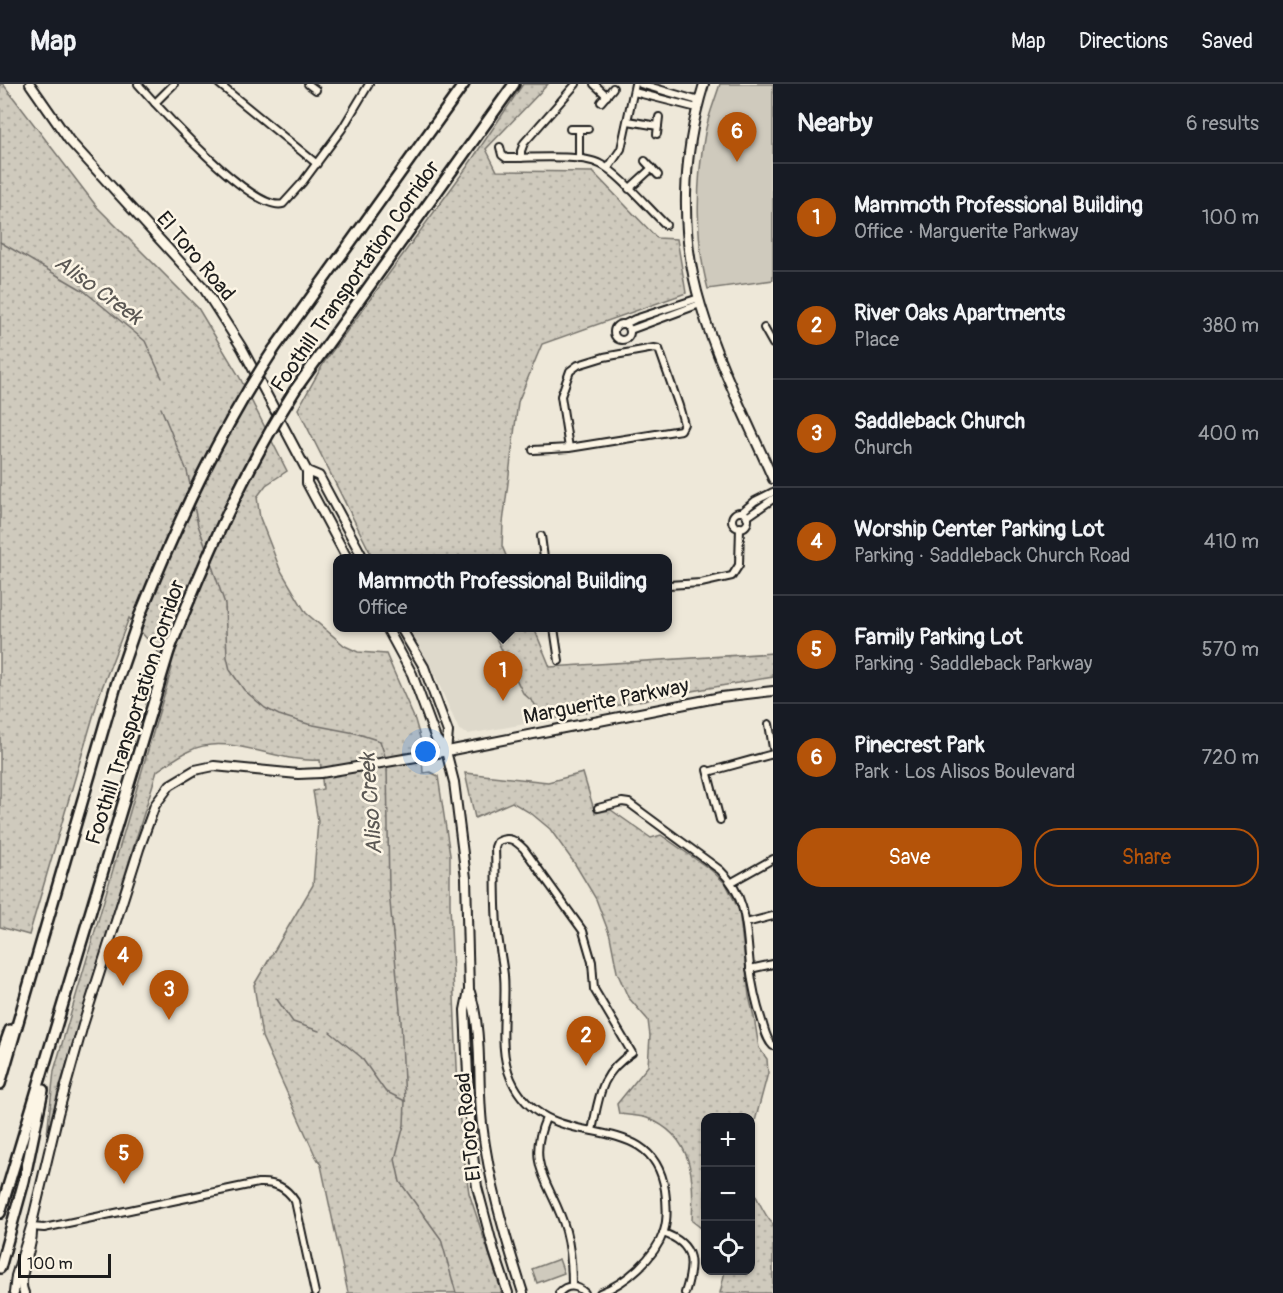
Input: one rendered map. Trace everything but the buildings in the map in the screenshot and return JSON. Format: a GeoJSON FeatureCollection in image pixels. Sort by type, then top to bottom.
{"type":"FeatureCollection","features":[{"type":"Feature","properties":{"kind":"highway","name":"Foothill Transportation Corridor"},"geometry":{"type":"LineString","coordinates":[[0,1084],[117,682],[140,615],[189,501],[243,399],[274,349],[464,84]]}},
{"type":"Feature","properties":{"kind":"highway","name":"Foothill Transportation Corridor"},"geometry":{"type":"LineString","coordinates":[[0,1213],[169,651],[216,536],[295,390],[514,84]]}},
{"type":"Feature","properties":{"kind":"highway"},"geometry":{"type":"LineString","coordinates":[[0,1058],[41,946]]}},
{"type":"Feature","properties":{"kind":"highway"},"geometry":{"type":"LineString","coordinates":[[0,1268],[24,1181],[56,1026]]}},
{"type":"Feature","properties":{"kind":"main road","name":"El Toro Road"},"geometry":{"type":"LineString","coordinates":[[30,84],[69,140],[203,287],[242,348],[307,471],[307,483],[345,554]]}},
{"type":"Feature","properties":{"kind":"main road"},"geometry":{"type":"LineString","coordinates":[[704,84],[689,152],[686,224],[699,301],[718,356],[773,479]]}},
{"type":"Feature","properties":{"kind":"main road","name":"El Toro Road"},"geometry":{"type":"LineString","coordinates":[[307,471],[319,476],[361,554]]}},
{"type":"Feature","properties":{"kind":"main road","name":"El Toro Road"},"geometry":{"type":"LineString","coordinates":[[390,632],[412,674],[436,739],[446,751]]}},
{"type":"Feature","properties":{"kind":"main road","name":"El Toro Road"},"geometry":{"type":"LineString","coordinates":[[404,632],[424,668],[448,732],[446,751],[454,782],[464,846],[469,990],[465,1010],[474,1165],[482,1208],[508,1293]]}},
{"type":"Feature","properties":{"kind":"main road","name":"Marguerite Parkway"},"geometry":{"type":"LineString","coordinates":[[31,1227],[58,1114],[83,1025],[139,849],[161,794],[182,776],[195,770],[214,766],[298,774],[321,773],[422,756],[721,697],[773,691]]}},
{"type":"Feature","properties":{"kind":"main road","name":"El Toro Road"},"geometry":{"type":"LineString","coordinates":[[469,990],[476,1011],[487,1168],[524,1293]]}},
{"type":"Feature","properties":{"kind":"main road"},"geometry":{"type":"LineString","coordinates":[[14,1293],[16,1276],[31,1227]]}},
{"type":"Feature","properties":{"kind":"main road"},"geometry":{"type":"LineString","coordinates":[[24,1293],[21,1288],[33,1241],[31,1227]]}},
{"type":"Feature","properties":{"kind":"street"},"geometry":{"type":"LineString","coordinates":[[138,84],[226,174],[270,203],[278,205],[283,204],[317,164],[342,129],[369,84]]}},
{"type":"Feature","properties":{"kind":"street"},"geometry":{"type":"LineString","coordinates":[[155,103],[174,84]]}},
{"type":"Feature","properties":{"kind":"street"},"geometry":{"type":"LineString","coordinates":[[219,84],[317,164]]}},
{"type":"Feature","properties":{"kind":"street"},"geometry":{"type":"LineString","coordinates":[[308,84],[316,90]]}},
{"type":"Feature","properties":{"kind":"street"},"geometry":{"type":"LineString","coordinates":[[521,158],[524,143],[576,84]]}},
{"type":"Feature","properties":{"kind":"street"},"geometry":{"type":"LineString","coordinates":[[594,84],[607,96]]}},
{"type":"Feature","properties":{"kind":"street"},"geometry":{"type":"LineString","coordinates":[[608,168],[621,149],[635,84]]}},
{"type":"Feature","properties":{"kind":"street"},"geometry":{"type":"LineString","coordinates":[[640,84],[698,104]]}},
{"type":"Feature","properties":{"kind":"street"},"geometry":{"type":"LineString","coordinates":[[601,102],[613,88]]}},
{"type":"Feature","properties":{"kind":"street"},"geometry":{"type":"LineString","coordinates":[[634,92],[698,104]]}},
{"type":"Feature","properties":{"kind":"street"},"geometry":{"type":"LineString","coordinates":[[657,134],[659,117]]}},
{"type":"Feature","properties":{"kind":"street"},"geometry":{"type":"LineString","coordinates":[[628,121],[658,126]]}},
{"type":"Feature","properties":{"kind":"street"},"geometry":{"type":"LineString","coordinates":[[570,129],[588,129]]}},
{"type":"Feature","properties":{"kind":"street"},"geometry":{"type":"LineString","coordinates":[[579,129],[579,159]]}},
{"type":"Feature","properties":{"kind":"street"},"geometry":{"type":"LineString","coordinates":[[500,147],[502,155],[506,158],[579,159],[592,161],[608,168],[666,225]]}},
{"type":"Feature","properties":{"kind":"street"},"geometry":{"type":"LineString","coordinates":[[645,161],[658,175]]}},
{"type":"Feature","properties":{"kind":"street"},"geometry":{"type":"LineString","coordinates":[[629,189],[652,168]]}},
{"type":"Feature","properties":{"kind":"street"},"geometry":{"type":"LineString","coordinates":[[619,338],[624,339],[628,330],[699,301]]}},
{"type":"Feature","properties":{"kind":"street"},"geometry":{"type":"LineString","coordinates":[[621,354],[619,338],[615,335],[615,330],[620,324],[628,330],[632,352]]}},
{"type":"Feature","properties":{"kind":"street"},"geometry":{"type":"LineString","coordinates":[[764,328],[773,344]]}},
{"type":"Feature","properties":{"kind":"street"},"geometry":{"type":"LineString","coordinates":[[533,450],[569,448],[677,432],[683,428],[679,406],[661,351],[656,348],[621,354],[573,367],[566,376],[561,396],[569,448]]}},
{"type":"Feature","properties":{"kind":"street"},"geometry":{"type":"LineString","coordinates":[[742,512],[747,517],[747,524],[740,527],[735,525],[733,518],[735,513],[742,512],[755,501],[773,492]]}},
{"type":"Feature","properties":{"kind":"street"},"geometry":{"type":"LineString","coordinates":[[747,517],[773,499]]}},
{"type":"Feature","properties":{"kind":"street"},"geometry":{"type":"LineString","coordinates":[[672,585],[699,584],[732,576],[739,565],[740,527]]}},
{"type":"Feature","properties":{"kind":"street"},"geometry":{"type":"LineString","coordinates":[[541,536],[543,554]]}},
{"type":"Feature","properties":{"kind":"street"},"geometry":{"type":"LineString","coordinates":[[555,632],[559,661]]}},
{"type":"Feature","properties":{"kind":"street"},"geometry":{"type":"LineString","coordinates":[[769,724],[773,748]]}},
{"type":"Feature","properties":{"kind":"street"},"geometry":{"type":"LineString","coordinates":[[720,820],[707,770],[773,754]]}},
{"type":"Feature","properties":{"kind":"street"},"geometry":{"type":"LineString","coordinates":[[598,808],[622,802],[629,803],[720,870],[732,882],[741,899],[756,1003],[770,1043]]}},
{"type":"Feature","properties":{"kind":"street"},"geometry":{"type":"LineString","coordinates":[[592,1131],[600,1090],[605,1080],[612,1069],[632,1053],[594,989],[592,962],[583,932],[530,856],[516,841],[504,838],[497,842],[495,847],[496,915],[504,975],[506,1066],[511,1079],[524,1100],[546,1118],[566,1126],[630,1140],[639,1145],[654,1159],[663,1179],[667,1205],[663,1233],[653,1250],[637,1269],[611,1289],[600,1293]]}},
{"type":"Feature","properties":{"kind":"street"},"geometry":{"type":"LineString","coordinates":[[732,882],[773,859]]}},
{"type":"Feature","properties":{"kind":"street"},"geometry":{"type":"LineString","coordinates":[[746,923],[773,916]]}},
{"type":"Feature","properties":{"kind":"street"},"geometry":{"type":"LineString","coordinates":[[750,969],[773,964]]}},
{"type":"Feature","properties":{"kind":"street"},"geometry":{"type":"LineString","coordinates":[[546,1118],[540,1132],[538,1159],[541,1172],[566,1230],[572,1256],[572,1286]]}},
{"type":"Feature","properties":{"kind":"street"},"geometry":{"type":"LineString","coordinates":[[31,1227],[44,1228],[258,1183],[277,1185],[288,1191],[295,1201],[315,1293]]}},
{"type":"Feature","properties":{"kind":"street"},"geometry":{"type":"LineString","coordinates":[[663,1233],[678,1239],[690,1255],[692,1270],[685,1293]]}},
{"type":"Feature","properties":{"kind":"street"},"geometry":{"type":"LineString","coordinates":[[559,1293],[572,1286],[585,1293]]}},
{"type":"Feature","properties":{"kind":"shaded area"},"geometry":{"type":"Polygon","coordinates":[[[0,84],[3,84],[97,207],[198,308],[239,376],[287,471],[266,485],[257,497],[260,518],[280,569],[306,613],[345,646],[358,652],[386,654],[415,720],[421,741],[423,773],[430,772],[438,776],[450,855],[459,1113],[469,1193],[502,1293],[348,1293],[321,1165],[262,1037],[254,985],[313,885],[318,821],[313,791],[323,789],[320,760],[304,760],[237,746],[204,746],[189,751],[157,771],[58,1092],[47,1135],[54,1071],[172,668],[129,618],[100,693],[29,935],[0,927],[0,84]]]}},
{"type":"Feature","properties":{"kind":"shaded area"},"geometry":{"type":"Polygon","coordinates":[[[523,84],[548,84],[486,149],[497,171],[593,172],[657,238],[677,239],[686,293],[542,344],[518,402],[503,523],[502,546],[505,554],[371,554],[298,409],[325,361],[467,167],[523,84]]]}},
{"type":"Feature","properties":{"kind":"shaded area"},"geometry":{"type":"Polygon","coordinates":[[[720,84],[773,84],[773,280],[708,289],[699,232],[700,171],[705,133],[720,84]]]}},
{"type":"Feature","properties":{"kind":"shaded area"},"geometry":{"type":"Polygon","coordinates":[[[411,632],[493,632],[523,693],[534,703],[543,721],[468,734],[459,730],[433,671],[411,632]]]}},
{"type":"Feature","properties":{"kind":"shaded area"},"geometry":{"type":"Polygon","coordinates":[[[493,632],[536,632],[550,667],[773,653],[773,677],[663,696],[543,721],[534,703],[523,693],[493,632]]]}},
{"type":"Feature","properties":{"kind":"shaded area"},"geometry":{"type":"Polygon","coordinates":[[[465,773],[548,782],[583,773],[595,813],[611,810],[651,838],[661,835],[711,870],[726,884],[739,910],[749,996],[759,1048],[767,1059],[768,1073],[755,1121],[755,1113],[701,1113],[701,1228],[692,1221],[691,1174],[682,1147],[663,1126],[647,1118],[619,1114],[617,1104],[648,1066],[650,1036],[648,1020],[628,997],[617,972],[610,936],[596,899],[550,829],[532,814],[512,802],[475,818],[465,773]]]}},
{"type":"Feature","properties":{"kind":"shaded area"},"geometry":{"type":"Polygon","coordinates":[[[755,1195],[773,1224],[773,1293],[720,1293],[724,1275],[755,1275],[755,1195]]]}},
{"type":"Feature","properties":{"kind":"shaded area"},"geometry":{"type":"Polygon","coordinates":[[[559,1259],[564,1273],[537,1283],[532,1269],[559,1259]]]}},
{"type":"Feature","properties":{"kind":"waterway","name":"Aliso Creek"},"geometry":{"type":"LineString","coordinates":[[0,242],[84,291],[145,341],[162,378]]}},
{"type":"Feature","properties":{"kind":"waterway","name":"Aliso Creek"},"geometry":{"type":"LineString","coordinates":[[161,408],[187,471],[191,489]]}},
{"type":"Feature","properties":{"kind":"waterway","name":"Aliso Creek"},"geometry":{"type":"LineString","coordinates":[[193,502],[207,550]]}},
{"type":"Feature","properties":{"kind":"waterway","name":"Aliso Creek"},"geometry":{"type":"LineString","coordinates":[[210,560],[225,604],[227,657],[230,670],[244,690],[265,708],[279,715],[380,741],[386,759]]}},
{"type":"Feature","properties":{"kind":"waterway","name":"Aliso Creek"},"geometry":{"type":"LineString","coordinates":[[387,766],[389,891],[401,1021],[405,1101],[404,1125],[395,1159],[400,1182],[441,1239],[456,1293]]}},
{"type":"Feature","properties":{"kind":"waterway"},"geometry":{"type":"LineString","coordinates":[[276,998],[293,1022],[319,1031]]}},
{"type":"Feature","properties":{"kind":"waterway"},"geometry":{"type":"LineString","coordinates":[[330,1032],[361,1057],[385,1091],[405,1101]]}},
{"type":"Feature","properties":{"kind":"place","name":"Pinecrest Park"},"geometry":{"type":"Point","coordinates":[737,162]}},
{"type":"Feature","properties":{"kind":"place","name":"Mammoth Professional Building"},"geometry":{"type":"Point","coordinates":[503,701]}},
{"type":"Feature","properties":{"kind":"place","name":"Worship Center Parking Lot"},"geometry":{"type":"Point","coordinates":[123,986]}},
{"type":"Feature","properties":{"kind":"place","name":"Saddleback Church"},"geometry":{"type":"Point","coordinates":[169,1020]}},
{"type":"Feature","properties":{"kind":"place","name":"River Oaks Apartments"},"geometry":{"type":"Point","coordinates":[586,1066]}},
{"type":"Feature","properties":{"kind":"place","name":"Family Parking Lot"},"geometry":{"type":"Point","coordinates":[124,1184]}}]}
